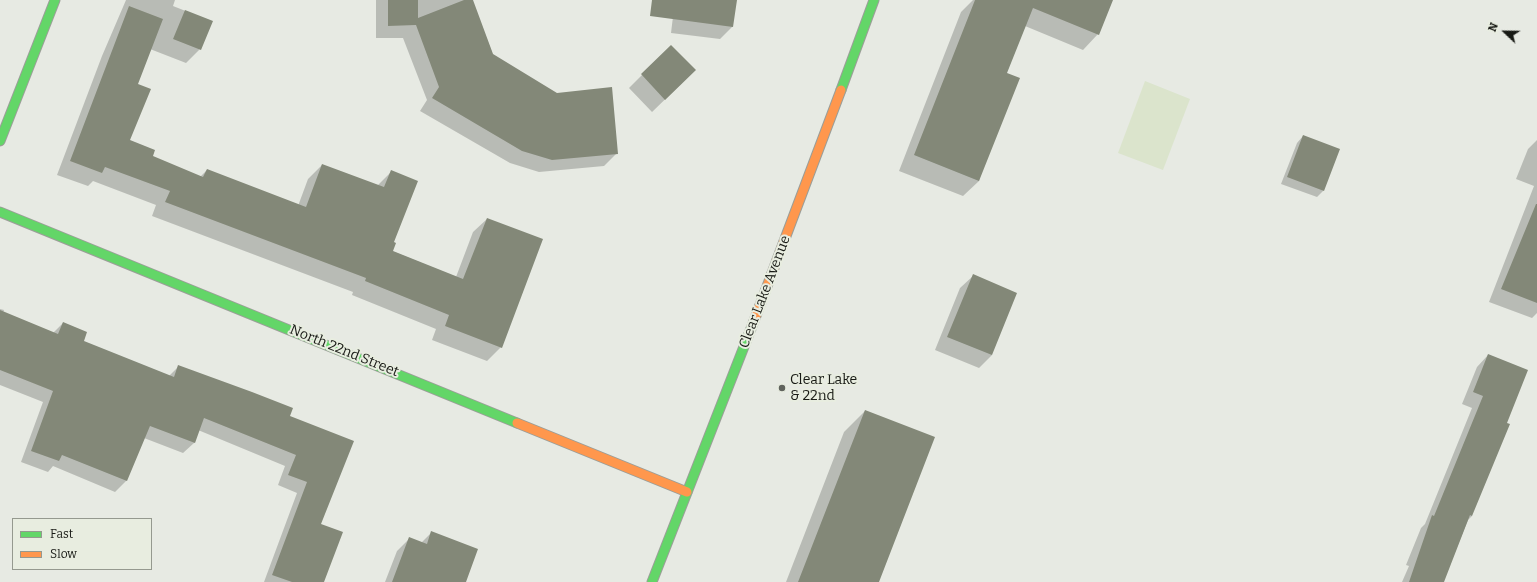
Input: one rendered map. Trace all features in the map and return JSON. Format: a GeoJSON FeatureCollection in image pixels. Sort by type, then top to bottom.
{"type":"FeatureCollection","features":[{"type":"Feature","properties":{"kind":"street"},"geometry":{"type":"LineString","coordinates":[[0,141],[55,0]]}},
{"type":"Feature","properties":{"kind":"street","name":"Clear Lake Avenue"},"geometry":{"type":"LineString","coordinates":[[652,582],[797,209],[874,0]]}},
{"type":"Feature","properties":{"kind":"street","name":"North 22nd Street"},"geometry":{"type":"LineString","coordinates":[[0,212],[687,492]]}},
{"type":"Feature","properties":{"kind":"green space"},"geometry":{"type":"Polygon","coordinates":[[[1145,81],[1190,99],[1163,170],[1118,153],[1145,81]]]}},
{"type":"Feature","properties":{"kind":"building"},"geometry":{"type":"Polygon","coordinates":[[[388,0],[418,0],[418,18],[464,0],[473,0],[493,54],[557,93],[612,87],[618,154],[552,160],[522,151],[432,98],[439,87],[416,25],[388,26],[388,0]]]}},
{"type":"Feature","properties":{"kind":"building"},"geometry":{"type":"Polygon","coordinates":[[[652,0],[737,0],[733,27],[650,16],[652,0]]]}},
{"type":"Feature","properties":{"kind":"building"},"geometry":{"type":"Polygon","coordinates":[[[975,0],[1113,0],[1099,35],[1033,8],[1007,73],[1020,78],[979,181],[914,155],[975,0]]]}},
{"type":"Feature","properties":{"kind":"building"},"geometry":{"type":"Polygon","coordinates":[[[129,6],[163,19],[138,84],[151,89],[130,140],[155,150],[153,156],[203,177],[207,169],[306,207],[322,164],[384,187],[391,170],[418,181],[394,242],[396,243],[393,251],[463,279],[487,218],[543,239],[502,348],[445,326],[449,315],[365,281],[366,278],[165,202],[170,191],[105,167],[102,173],[70,161],[129,6]]]}},
{"type":"Feature","properties":{"kind":"building"},"geometry":{"type":"Polygon","coordinates":[[[185,10],[213,21],[201,50],[173,39],[185,10]]]}},
{"type":"Feature","properties":{"kind":"building"},"geometry":{"type":"Polygon","coordinates":[[[671,45],[696,70],[665,100],[641,74],[671,45]]]}},
{"type":"Feature","properties":{"kind":"building"},"geometry":{"type":"Polygon","coordinates":[[[1303,135],[1340,149],[1324,191],[1287,177],[1303,135]]]}},
{"type":"Feature","properties":{"kind":"building"},"geometry":{"type":"Polygon","coordinates":[[[1537,204],[1537,303],[1501,289],[1537,204]]]}},
{"type":"Feature","properties":{"kind":"building"},"geometry":{"type":"Polygon","coordinates":[[[973,274],[1017,293],[992,355],[947,337],[973,274]]]}},
{"type":"Feature","properties":{"kind":"building"},"geometry":{"type":"Polygon","coordinates":[[[0,310],[58,334],[63,322],[87,332],[84,341],[174,377],[178,365],[252,392],[293,408],[290,416],[354,441],[321,524],[343,532],[324,582],[292,582],[272,575],[307,482],[288,475],[296,455],[204,418],[195,443],[150,426],[127,481],[62,455],[59,461],[31,451],[53,391],[0,370],[0,310]]]}},
{"type":"Feature","properties":{"kind":"building"},"geometry":{"type":"Polygon","coordinates":[[[1488,354],[1528,370],[1507,423],[1510,424],[1472,516],[1470,515],[1444,582],[1409,582],[1432,515],[1434,516],[1483,396],[1473,392],[1488,354]]]}},
{"type":"Feature","properties":{"kind":"building"},"geometry":{"type":"Polygon","coordinates":[[[865,410],[935,437],[879,582],[798,582],[865,410]]]}},
{"type":"Feature","properties":{"kind":"building"},"geometry":{"type":"Polygon","coordinates":[[[431,531],[478,549],[466,582],[392,582],[409,537],[427,544],[431,531]]]}},
{"type":"Feature","properties":{"kind":"traffic: fast"},"geometry":{"type":"LineString","coordinates":[[0,141],[55,0]]}},
{"type":"Feature","properties":{"kind":"traffic: fast"},"geometry":{"type":"LineString","coordinates":[[841,90],[874,0]]}},
{"type":"Feature","properties":{"kind":"traffic: fast"},"geometry":{"type":"LineString","coordinates":[[0,212],[517,423]]}},
{"type":"Feature","properties":{"kind":"traffic: fast"},"geometry":{"type":"LineString","coordinates":[[652,582],[754,321]]}},
{"type":"Feature","properties":{"kind":"traffic: slow"},"geometry":{"type":"LineString","coordinates":[[754,321],[841,90]]}},
{"type":"Feature","properties":{"kind":"traffic: slow"},"geometry":{"type":"LineString","coordinates":[[517,423],[687,492]]}},
{"type":"Feature","properties":{"kind":"place","name":"Clear Lake & 22nd"},"geometry":{"type":"Point","coordinates":[782,388]}}]}
